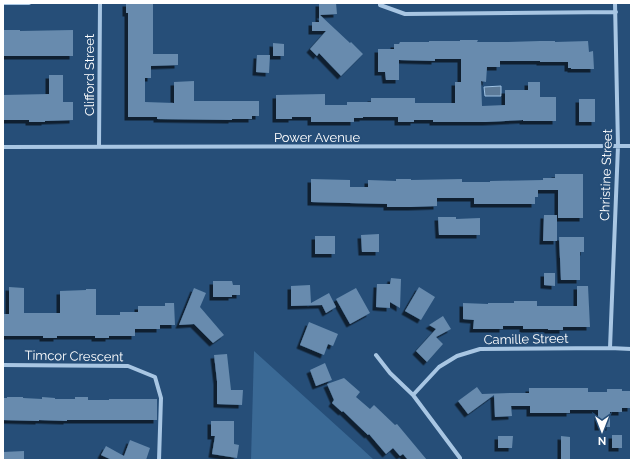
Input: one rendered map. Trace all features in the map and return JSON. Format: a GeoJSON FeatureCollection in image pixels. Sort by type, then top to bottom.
{"type":"FeatureCollection","features":[{"type":"Feature","properties":{"kind":"street"},"geometry":{"type":"LineString","coordinates":[[3,3],[29,3]]}},
{"type":"Feature","properties":{"kind":"street","name":"Clifford Street"},"geometry":{"type":"LineString","coordinates":[[99,147],[100,3]]}},
{"type":"Feature","properties":{"kind":"street"},"geometry":{"type":"LineString","coordinates":[[380,3],[380,5],[405,14],[616,12]]}},
{"type":"Feature","properties":{"kind":"street","name":"Christine Street"},"geometry":{"type":"LineString","coordinates":[[610,348],[618,146],[615,3]]}},
{"type":"Feature","properties":{"kind":"street","name":"Power Avenue"},"geometry":{"type":"LineString","coordinates":[[3,147],[631,146]]}},
{"type":"Feature","properties":{"kind":"street","name":"Camille Street"},"geometry":{"type":"LineString","coordinates":[[413,395],[439,367],[457,356],[480,349],[631,349]]}},
{"type":"Feature","properties":{"kind":"street"},"geometry":{"type":"LineString","coordinates":[[376,355],[390,373],[413,395],[460,460]]}},
{"type":"Feature","properties":{"kind":"street","name":"Timcor Crescent"},"geometry":{"type":"LineString","coordinates":[[3,365],[128,366],[155,377],[161,398],[159,460]]}},
{"type":"Feature","properties":{"kind":"shaded area"},"geometry":{"type":"Polygon","coordinates":[[[501,86],[501,96],[485,96],[484,87],[501,86]]]}},
{"type":"Feature","properties":{"kind":"shaded area"},"geometry":{"type":"Polygon","coordinates":[[[254,351],[360,447],[374,460],[251,460],[254,351]]]}},
{"type":"Feature","properties":{"kind":"building"},"geometry":{"type":"Polygon","coordinates":[[[126,3],[153,3],[153,54],[178,54],[178,65],[151,66],[151,78],[145,78],[145,102],[174,103],[174,82],[194,81],[194,101],[259,101],[259,116],[252,116],[252,119],[232,120],[128,117],[128,13],[126,13],[126,3]]]}},
{"type":"Feature","properties":{"kind":"building"},"geometry":{"type":"Polygon","coordinates":[[[319,3],[336,3],[337,14],[320,15],[363,54],[341,76],[319,53],[317,56],[310,49],[326,31],[312,31],[312,22],[319,22],[319,3]]]}},
{"type":"Feature","properties":{"kind":"building"},"geometry":{"type":"Polygon","coordinates":[[[3,30],[73,30],[73,56],[3,56],[3,30]]]}},
{"type":"Feature","properties":{"kind":"building"},"geometry":{"type":"Polygon","coordinates":[[[478,40],[477,42],[588,41],[589,52],[593,51],[594,69],[571,69],[568,68],[568,62],[540,61],[500,61],[500,67],[487,67],[486,82],[481,81],[482,106],[505,105],[505,90],[528,90],[528,82],[540,82],[540,97],[556,97],[556,121],[523,120],[433,122],[433,120],[414,120],[414,122],[398,122],[398,117],[354,118],[354,122],[311,122],[311,117],[276,119],[276,95],[325,94],[325,105],[347,105],[347,102],[371,102],[371,98],[415,98],[415,103],[455,103],[455,82],[461,82],[461,59],[435,59],[435,61],[399,60],[399,80],[386,80],[385,72],[378,72],[378,49],[394,49],[394,44],[399,44],[400,42],[478,40]]]}},
{"type":"Feature","properties":{"kind":"building"},"geometry":{"type":"Polygon","coordinates":[[[273,43],[284,44],[284,56],[273,56],[273,43]]]}},
{"type":"Feature","properties":{"kind":"building"},"geometry":{"type":"Polygon","coordinates":[[[257,55],[270,55],[269,73],[256,72],[257,55]]]}},
{"type":"Feature","properties":{"kind":"building"},"geometry":{"type":"Polygon","coordinates":[[[49,75],[63,75],[63,102],[73,102],[73,120],[29,122],[29,120],[3,120],[3,95],[49,94],[49,75]]]}},
{"type":"Feature","properties":{"kind":"building"},"geometry":{"type":"Polygon","coordinates":[[[579,99],[595,99],[595,122],[579,122],[579,99]]]}},
{"type":"Feature","properties":{"kind":"building"},"geometry":{"type":"Polygon","coordinates":[[[555,174],[583,174],[583,218],[558,218],[558,190],[538,190],[538,197],[535,197],[535,204],[474,204],[474,198],[437,198],[437,206],[411,207],[387,207],[387,204],[311,202],[311,179],[350,180],[350,187],[368,187],[368,180],[396,181],[396,179],[462,179],[462,182],[490,182],[543,180],[543,178],[555,178],[555,174]]]}},
{"type":"Feature","properties":{"kind":"building"},"geometry":{"type":"Polygon","coordinates":[[[544,215],[557,215],[557,241],[543,241],[544,215]]]}},
{"type":"Feature","properties":{"kind":"building"},"geometry":{"type":"Polygon","coordinates":[[[438,217],[456,217],[456,219],[480,218],[480,235],[439,235],[438,217]]]}},
{"type":"Feature","properties":{"kind":"building"},"geometry":{"type":"Polygon","coordinates":[[[379,234],[379,252],[362,252],[361,235],[379,234]]]}},
{"type":"Feature","properties":{"kind":"building"},"geometry":{"type":"Polygon","coordinates":[[[315,236],[335,236],[335,254],[315,254],[315,236]]]}},
{"type":"Feature","properties":{"kind":"building"},"geometry":{"type":"Polygon","coordinates":[[[559,237],[584,237],[584,252],[580,252],[580,280],[561,280],[559,237]]]}},
{"type":"Feature","properties":{"kind":"building"},"geometry":{"type":"Polygon","coordinates":[[[544,273],[555,273],[555,286],[544,285],[544,273]]]}},
{"type":"Feature","properties":{"kind":"building"},"geometry":{"type":"Polygon","coordinates":[[[391,278],[401,279],[400,308],[390,302],[390,308],[376,307],[377,284],[390,284],[391,278]]]}},
{"type":"Feature","properties":{"kind":"building"},"geometry":{"type":"Polygon","coordinates":[[[213,281],[232,281],[233,285],[240,285],[240,295],[232,295],[232,297],[213,297],[213,281]]]}},
{"type":"Feature","properties":{"kind":"building"},"geometry":{"type":"Polygon","coordinates":[[[310,285],[311,303],[329,293],[336,307],[326,313],[322,305],[291,306],[291,286],[310,285]]]}},
{"type":"Feature","properties":{"kind":"building"},"geometry":{"type":"Polygon","coordinates":[[[577,286],[588,286],[590,327],[563,327],[563,330],[523,329],[523,326],[503,326],[503,329],[473,329],[474,320],[463,319],[463,303],[488,304],[514,303],[514,301],[537,301],[537,306],[577,306],[577,286]]]}},
{"type":"Feature","properties":{"kind":"building"},"geometry":{"type":"Polygon","coordinates":[[[9,287],[24,288],[24,313],[60,313],[60,291],[96,289],[96,315],[120,315],[120,312],[138,312],[138,306],[165,306],[165,303],[174,303],[175,325],[160,325],[160,329],[135,329],[135,336],[109,336],[109,338],[95,338],[95,336],[57,336],[57,338],[43,338],[43,336],[3,336],[3,314],[9,314],[9,287]]]}},
{"type":"Feature","properties":{"kind":"building"},"geometry":{"type":"Polygon","coordinates":[[[419,287],[435,297],[421,320],[405,311],[419,287]]]}},
{"type":"Feature","properties":{"kind":"building"},"geometry":{"type":"Polygon","coordinates":[[[194,288],[206,293],[200,307],[224,335],[213,343],[194,324],[179,325],[194,288]]]}},
{"type":"Feature","properties":{"kind":"building"},"geometry":{"type":"Polygon","coordinates":[[[356,288],[370,313],[350,324],[336,299],[356,288]]]}},
{"type":"Feature","properties":{"kind":"building"},"geometry":{"type":"Polygon","coordinates":[[[443,316],[451,329],[436,337],[443,344],[427,362],[416,351],[436,329],[429,325],[443,316]]]}},
{"type":"Feature","properties":{"kind":"building"},"geometry":{"type":"Polygon","coordinates":[[[309,322],[338,334],[333,346],[328,344],[324,355],[300,345],[309,322]]]}},
{"type":"Feature","properties":{"kind":"building"},"geometry":{"type":"Polygon","coordinates":[[[227,354],[231,390],[243,390],[242,405],[217,404],[217,381],[214,355],[227,354]]]}},
{"type":"Feature","properties":{"kind":"building"},"geometry":{"type":"Polygon","coordinates":[[[325,363],[332,380],[316,386],[310,370],[325,363]]]}},
{"type":"Feature","properties":{"kind":"building"},"geometry":{"type":"Polygon","coordinates":[[[344,378],[360,392],[356,397],[370,409],[374,405],[395,425],[397,424],[427,460],[408,460],[403,454],[400,456],[393,448],[386,454],[369,434],[368,435],[343,411],[342,412],[332,403],[334,400],[327,384],[344,378]]]}},
{"type":"Feature","properties":{"kind":"building"},"geometry":{"type":"Polygon","coordinates":[[[477,387],[482,394],[529,393],[529,388],[588,388],[588,392],[607,392],[607,389],[622,389],[622,391],[631,391],[631,408],[622,408],[622,412],[610,412],[610,427],[598,427],[598,410],[570,410],[570,413],[530,413],[530,406],[511,406],[512,416],[495,417],[494,395],[468,414],[458,401],[477,387]]]}},
{"type":"Feature","properties":{"kind":"building"},"geometry":{"type":"Polygon","coordinates":[[[75,397],[88,397],[88,400],[157,399],[157,420],[3,420],[3,398],[75,399],[75,397]]]}},
{"type":"Feature","properties":{"kind":"building"},"geometry":{"type":"Polygon","coordinates":[[[211,421],[234,421],[234,444],[239,445],[237,458],[212,454],[215,436],[211,436],[211,421]]]}},
{"type":"Feature","properties":{"kind":"building"},"geometry":{"type":"Polygon","coordinates":[[[612,435],[622,435],[622,448],[612,448],[612,435]]]}},
{"type":"Feature","properties":{"kind":"building"},"geometry":{"type":"Polygon","coordinates":[[[498,436],[513,436],[512,448],[498,448],[498,436]]]}},
{"type":"Feature","properties":{"kind":"building"},"geometry":{"type":"Polygon","coordinates":[[[561,436],[570,437],[570,460],[561,460],[561,436]]]}},
{"type":"Feature","properties":{"kind":"building"},"geometry":{"type":"Polygon","coordinates":[[[130,440],[150,448],[146,460],[112,460],[101,455],[106,446],[124,456],[130,440]]]}},
{"type":"Feature","properties":{"kind":"building"},"geometry":{"type":"Polygon","coordinates":[[[24,451],[24,460],[3,460],[3,452],[24,451]]]}}]}
